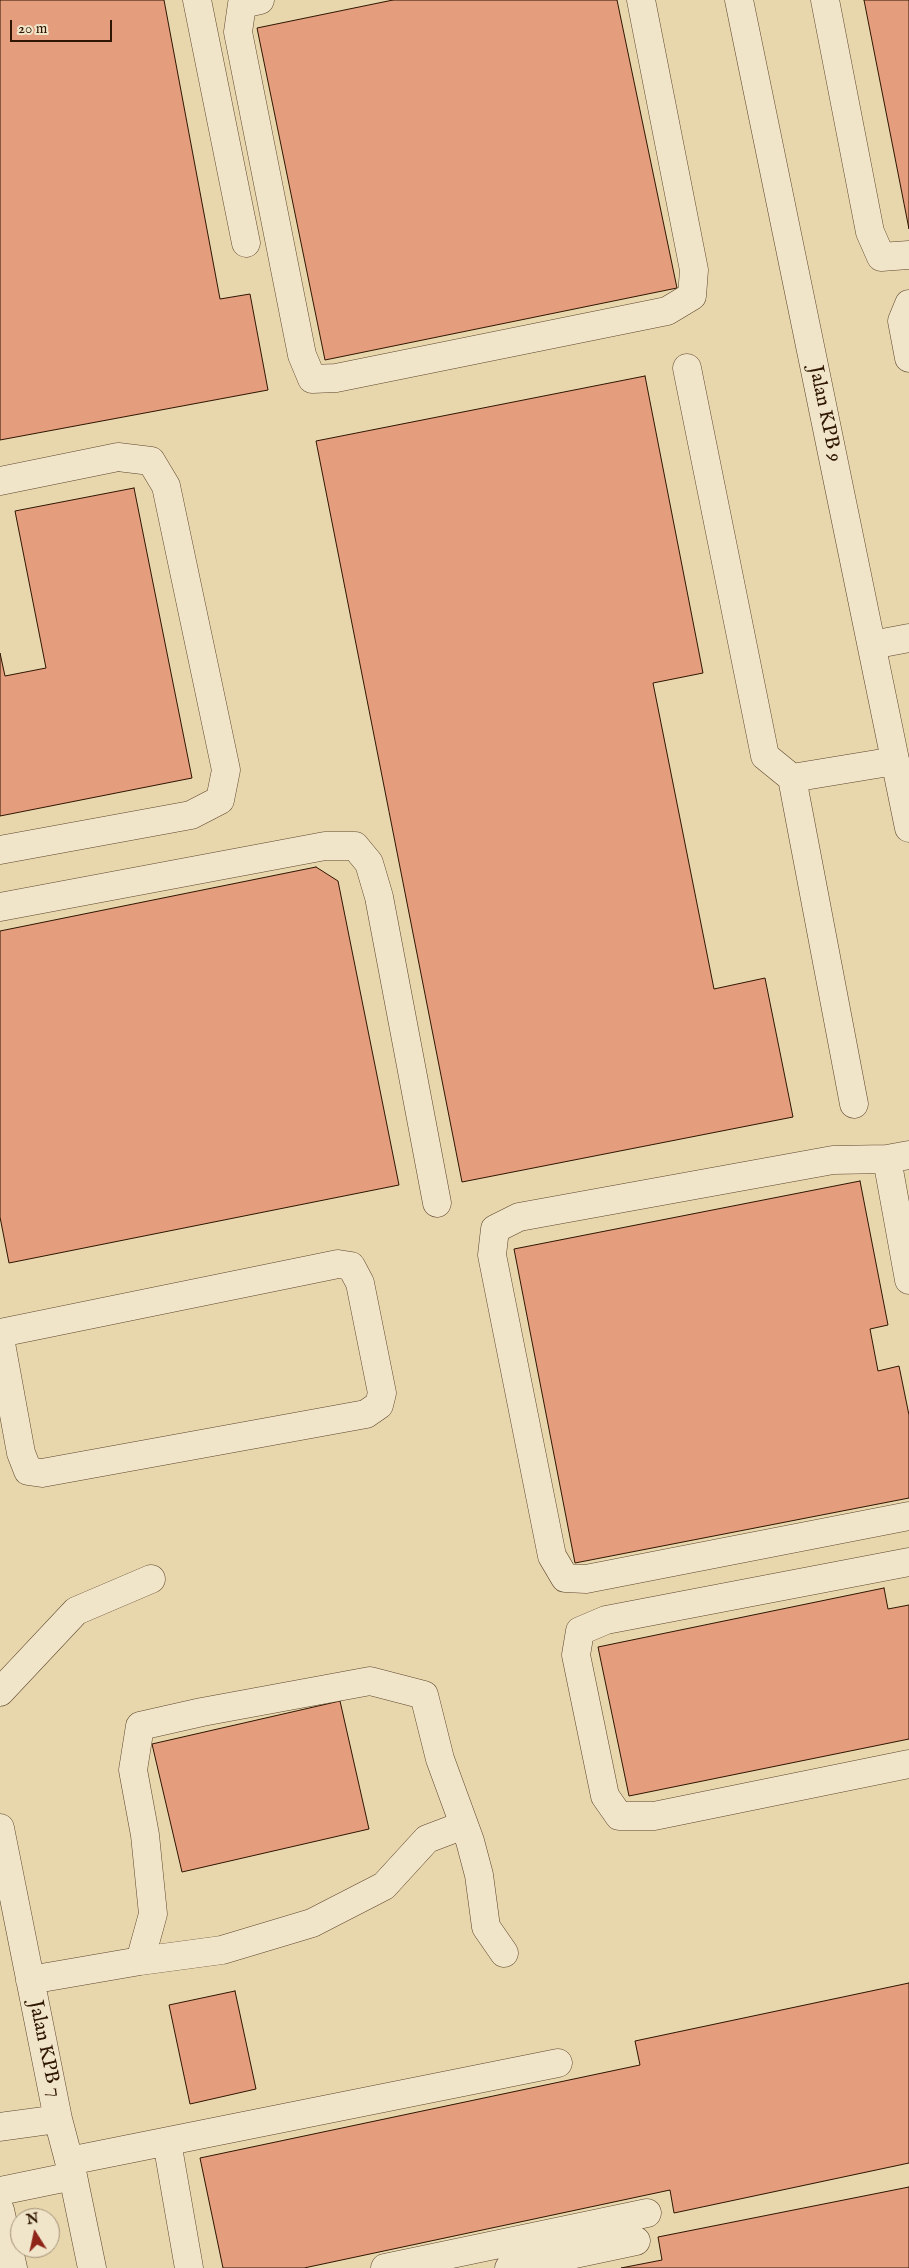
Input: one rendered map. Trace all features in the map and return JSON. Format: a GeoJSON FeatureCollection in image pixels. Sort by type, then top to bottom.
{"type":"FeatureCollection","features":[{"type":"Feature","properties":{"kind":"street"},"geometry":{"type":"LineString","coordinates":[[197,0],[246,243]]}},
{"type":"Feature","properties":{"kind":"street"},"geometry":{"type":"LineString","coordinates":[[260,0],[242,4],[238,32],[302,356],[312,379],[336,378],[667,311],[692,296],[694,270],[641,0]]}},
{"type":"Feature","properties":{"kind":"street","name":"Jalan KPB 9"},"geometry":{"type":"LineString","coordinates":[[739,0],[909,828]]}},
{"type":"Feature","properties":{"kind":"street"},"geometry":{"type":"LineString","coordinates":[[825,0],[870,232],[881,257],[909,255]]}},
{"type":"Feature","properties":{"kind":"street"},"geometry":{"type":"LineString","coordinates":[[909,304],[902,321],[909,358]]}},
{"type":"Feature","properties":{"kind":"street"},"geometry":{"type":"LineString","coordinates":[[687,368],[765,756],[792,778],[854,1104]]}},
{"type":"Feature","properties":{"kind":"street"},"geometry":{"type":"LineString","coordinates":[[0,481],[118,457],[151,461],[166,486],[226,770],[220,800],[191,815],[0,850]]}},
{"type":"Feature","properties":{"kind":"street"},"geometry":{"type":"LineString","coordinates":[[872,645],[909,638]]}},
{"type":"Feature","properties":{"kind":"street"},"geometry":{"type":"LineString","coordinates":[[792,778],[895,761]]}},
{"type":"Feature","properties":{"kind":"street"},"geometry":{"type":"LineString","coordinates":[[0,907],[325,846],[355,846],[369,863],[379,897],[437,1203]]}},
{"type":"Feature","properties":{"kind":"street"},"geometry":{"type":"LineString","coordinates":[[909,1280],[898,1157],[833,1160],[519,1218],[495,1229],[492,1254],[552,1556],[565,1578],[586,1579],[909,1516]]}},
{"type":"Feature","properties":{"kind":"street"},"geometry":{"type":"LineString","coordinates":[[0,1333],[338,1264],[351,1266],[360,1283],[382,1393],[379,1405],[366,1414],[42,1473],[28,1471],[21,1453],[0,1338]]}},
{"type":"Feature","properties":{"kind":"street"},"geometry":{"type":"LineString","coordinates":[[909,1562],[606,1620],[580,1631],[576,1655],[605,1796],[619,1816],[654,1816],[909,1764]]}},
{"type":"Feature","properties":{"kind":"street"},"geometry":{"type":"LineString","coordinates":[[0,1692],[76,1611],[150,1579]]}},
{"type":"Feature","properties":{"kind":"street"},"geometry":{"type":"LineString","coordinates":[[140,1961],[153,1914],[145,1836],[133,1770],[140,1726],[202,1712],[370,1681],[424,1695],[440,1758],[464,1825],[479,1875],[486,1927],[504,1953]]}},
{"type":"Feature","properties":{"kind":"street"},"geometry":{"type":"LineString","coordinates":[[30,1980],[140,1961],[222,1950],[312,1923],[384,1886],[427,1839],[464,1825]]}},
{"type":"Feature","properties":{"kind":"street","name":"Jalan KPB 7"},"geometry":{"type":"LineString","coordinates":[[0,1828],[58,2118],[71,2168],[92,2268]]}},
{"type":"Feature","properties":{"kind":"street"},"geometry":{"type":"LineString","coordinates":[[0,2191],[71,2168],[167,2142],[558,2063]]}},
{"type":"Feature","properties":{"kind":"street"},"geometry":{"type":"LineString","coordinates":[[0,2127],[58,2118]]}},
{"type":"Feature","properties":{"kind":"street"},"geometry":{"type":"LineString","coordinates":[[167,2142],[189,2268]]}},
{"type":"Feature","properties":{"kind":"street"},"geometry":{"type":"LineString","coordinates":[[0,2210],[13,2268]]}},
{"type":"Feature","properties":{"kind":"street"},"geometry":{"type":"LineString","coordinates":[[384,2268],[647,2213]]}},
{"type":"Feature","properties":{"kind":"street"},"geometry":{"type":"LineString","coordinates":[[509,2268],[636,2241]]}},
{"type":"Feature","properties":{"kind":"building"},"geometry":{"type":"Polygon","coordinates":[[[0,0],[164,0],[220,299],[250,294],[268,390],[0,440],[0,0]]]}},
{"type":"Feature","properties":{"kind":"building"},"geometry":{"type":"Polygon","coordinates":[[[393,0],[617,0],[677,288],[325,360],[257,28],[393,0]]]}},
{"type":"Feature","properties":{"kind":"building"},"geometry":{"type":"Polygon","coordinates":[[[864,0],[909,0],[909,229],[864,0]]]}},
{"type":"Feature","properties":{"kind":"building"},"geometry":{"type":"Polygon","coordinates":[[[645,376],[703,673],[653,683],[714,989],[765,978],[793,1117],[462,1182],[316,441],[645,376]]]}},
{"type":"Feature","properties":{"kind":"building"},"geometry":{"type":"Polygon","coordinates":[[[134,488],[192,778],[0,816],[0,653],[5,676],[46,668],[15,511],[134,488]]]}},
{"type":"Feature","properties":{"kind":"building"},"geometry":{"type":"Polygon","coordinates":[[[316,867],[338,881],[399,1185],[9,1263],[0,1217],[0,931],[316,867]]]}},
{"type":"Feature","properties":{"kind":"building"},"geometry":{"type":"Polygon","coordinates":[[[860,1181],[888,1325],[870,1329],[878,1371],[899,1366],[909,1415],[909,1498],[575,1563],[514,1249],[860,1181]]]}},
{"type":"Feature","properties":{"kind":"building"},"geometry":{"type":"Polygon","coordinates":[[[884,1588],[888,1609],[909,1605],[909,1739],[629,1796],[598,1647],[884,1588]]]}},
{"type":"Feature","properties":{"kind":"building"},"geometry":{"type":"Polygon","coordinates":[[[340,1701],[369,1829],[182,1872],[152,1744],[340,1701]]]}},
{"type":"Feature","properties":{"kind":"building"},"geometry":{"type":"Polygon","coordinates":[[[909,1983],[909,2163],[674,2213],[670,2190],[304,2268],[223,2268],[200,2158],[640,2065],[635,2041],[909,1983]]]}},
{"type":"Feature","properties":{"kind":"building"},"geometry":{"type":"Polygon","coordinates":[[[235,1991],[256,2089],[190,2104],[169,2005],[235,1991]]]}},
{"type":"Feature","properties":{"kind":"building"},"geometry":{"type":"Polygon","coordinates":[[[909,2187],[909,2268],[621,2268],[662,2260],[658,2237],[909,2187]]]}}]}
